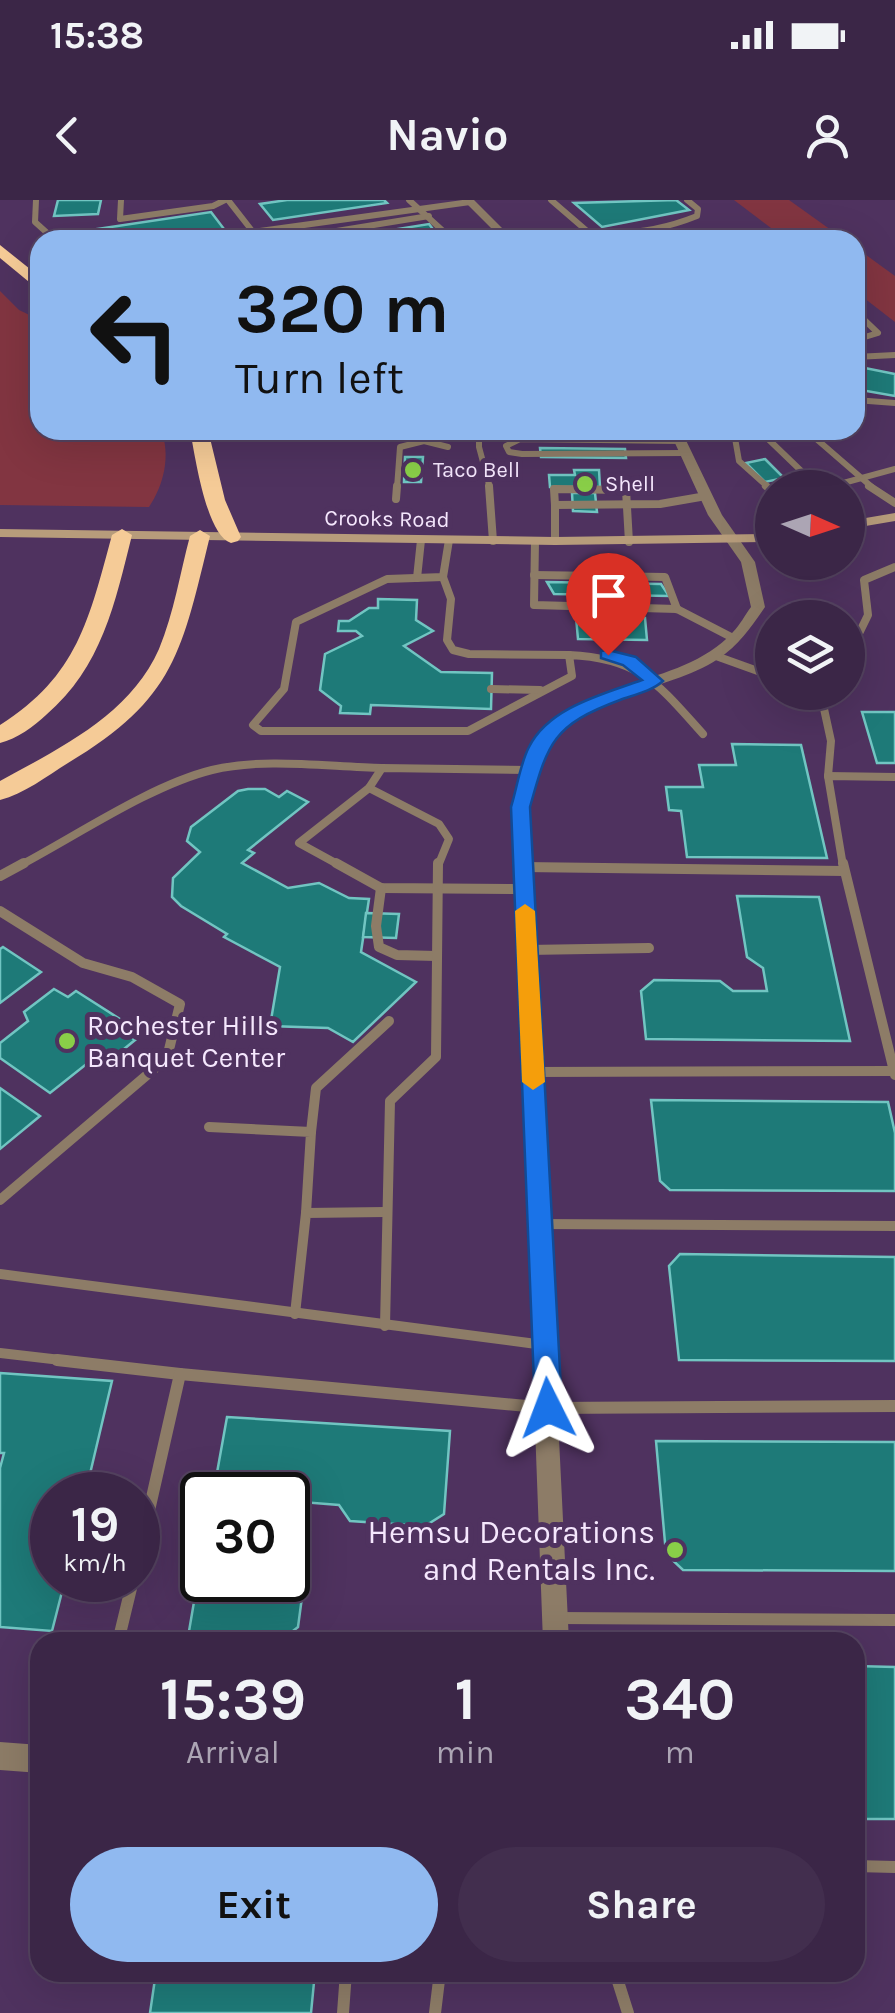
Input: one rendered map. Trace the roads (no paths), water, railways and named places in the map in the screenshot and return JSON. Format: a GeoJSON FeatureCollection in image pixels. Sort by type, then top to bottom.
{"type":"FeatureCollection","features":[{"type":"Feature","properties":{"kind":"highway"},"geometry":{"type":"LineString","coordinates":[[0,250],[30,277]]}},
{"type":"Feature","properties":{"kind":"highway"},"geometry":{"type":"LineString","coordinates":[[201,440],[216,500],[231,537]]}},
{"type":"Feature","properties":{"kind":"highway"},"geometry":{"type":"LineString","coordinates":[[0,736],[54,700],[78,671],[96,632],[122,535]]}},
{"type":"Feature","properties":{"kind":"highway"},"geometry":{"type":"LineString","coordinates":[[0,792],[102,730],[148,688],[169,652],[200,536]]}},
{"type":"Feature","properties":{"kind":"main road"},"geometry":{"type":"LineString","coordinates":[[865,520],[894,512]]}},
{"type":"Feature","properties":{"kind":"main road","name":"Crooks Road"},"geometry":{"type":"LineString","coordinates":[[0,532],[494,541],[755,538]]}},
{"type":"Feature","properties":{"kind":"street"},"geometry":{"type":"LineString","coordinates":[[468,201],[498,230]]}},
{"type":"Feature","properties":{"kind":"street"},"geometry":{"type":"LineString","coordinates":[[556,1632],[520,807],[538,747],[556,726],[594,704],[716,656],[735,639],[758,607],[748,562],[706,496],[678,440]]}},
{"type":"Feature","properties":{"kind":"street"},"geometry":{"type":"LineString","coordinates":[[0,1756],[30,1758]]}},
{"type":"Feature","properties":{"kind":"lane"},"geometry":{"type":"LineString","coordinates":[[36,200],[35,222],[44,230]]}},
{"type":"Feature","properties":{"kind":"lane"},"geometry":{"type":"LineString","coordinates":[[120,200],[120,218],[213,206],[226,200],[251,230]]}},
{"type":"Feature","properties":{"kind":"lane"},"geometry":{"type":"LineString","coordinates":[[409,200],[444,230]]}},
{"type":"Feature","properties":{"kind":"lane"},"geometry":{"type":"LineString","coordinates":[[551,200],[586,230]]}},
{"type":"Feature","properties":{"kind":"lane"},"geometry":{"type":"LineString","coordinates":[[630,230],[697,216],[698,209],[686,200]]}},
{"type":"Feature","properties":{"kind":"lane"},"geometry":{"type":"LineString","coordinates":[[268,230],[468,201]]}},
{"type":"Feature","properties":{"kind":"lane"},"geometry":{"type":"LineString","coordinates":[[353,230],[429,216]]}},
{"type":"Feature","properties":{"kind":"lane"},"geometry":{"type":"LineString","coordinates":[[865,321],[878,333],[865,337]]}},
{"type":"Feature","properties":{"kind":"lane"},"geometry":{"type":"LineString","coordinates":[[865,356],[895,355]]}},
{"type":"Feature","properties":{"kind":"lane"},"geometry":{"type":"LineString","coordinates":[[865,401],[895,404]]}},
{"type":"Feature","properties":{"kind":"lane"},"geometry":{"type":"LineString","coordinates":[[479,440],[490,488],[494,541]]}},
{"type":"Feature","properties":{"kind":"lane"},"geometry":{"type":"LineString","coordinates":[[518,440],[506,446],[509,452],[668,440]]}},
{"type":"Feature","properties":{"kind":"lane"},"geometry":{"type":"LineString","coordinates":[[734,440],[739,461],[755,476]]}},
{"type":"Feature","properties":{"kind":"lane"},"geometry":{"type":"LineString","coordinates":[[770,440],[803,470]]}},
{"type":"Feature","properties":{"kind":"lane"},"geometry":{"type":"LineString","coordinates":[[815,440],[849,470]]}},
{"type":"Feature","properties":{"kind":"lane"},"geometry":{"type":"LineString","coordinates":[[396,498],[400,446],[409,441],[426,441],[448,447]]}},
{"type":"Feature","properties":{"kind":"lane"},"geometry":{"type":"LineString","coordinates":[[865,480],[895,469]]}},
{"type":"Feature","properties":{"kind":"lane"},"geometry":{"type":"LineString","coordinates":[[865,484],[882,496],[894,512]]}},
{"type":"Feature","properties":{"kind":"lane"},"geometry":{"type":"LineString","coordinates":[[555,541],[554,489],[626,490],[629,542]]}},
{"type":"Feature","properties":{"kind":"lane"},"geometry":{"type":"LineString","coordinates":[[555,505],[660,504],[706,496]]}},
{"type":"Feature","properties":{"kind":"lane"},"geometry":{"type":"LineString","coordinates":[[882,496],[894,512]]}},
{"type":"Feature","properties":{"kind":"lane"},"geometry":{"type":"LineString","coordinates":[[417,578],[422,540]]}},
{"type":"Feature","properties":{"kind":"lane"},"geometry":{"type":"LineString","coordinates":[[449,540],[444,577],[451,599],[447,640],[453,650],[486,655],[608,655],[630,661],[654,681],[702,734]]}},
{"type":"Feature","properties":{"kind":"lane"},"geometry":{"type":"LineString","coordinates":[[535,541],[534,605],[677,608],[735,639]]}},
{"type":"Feature","properties":{"kind":"lane"},"geometry":{"type":"LineString","coordinates":[[865,621],[868,615],[864,580],[895,567]]}},
{"type":"Feature","properties":{"kind":"lane"},"geometry":{"type":"LineString","coordinates":[[534,575],[664,577],[677,608]]}},
{"type":"Feature","properties":{"kind":"lane"},"geometry":{"type":"LineString","coordinates":[[444,577],[387,579],[296,622],[284,689],[253,725],[261,731],[468,731],[572,676],[569,654]]}},
{"type":"Feature","properties":{"kind":"lane"},"geometry":{"type":"LineString","coordinates":[[716,656],[755,670]]}},
{"type":"Feature","properties":{"kind":"lane"},"geometry":{"type":"LineString","coordinates":[[492,690],[544,690]]}},
{"type":"Feature","properties":{"kind":"lane"},"geometry":{"type":"LineString","coordinates":[[533,1072],[894,1073],[844,870],[828,776],[832,741],[825,710]]}},
{"type":"Feature","properties":{"kind":"lane"},"geometry":{"type":"LineString","coordinates":[[0,876],[175,784],[213,770],[248,766],[530,770]]}},
{"type":"Feature","properties":{"kind":"lane"},"geometry":{"type":"LineString","coordinates":[[382,768],[369,788],[298,843],[381,888],[524,889]]}},
{"type":"Feature","properties":{"kind":"lane"},"geometry":{"type":"LineString","coordinates":[[828,776],[895,777]]}},
{"type":"Feature","properties":{"kind":"lane"},"geometry":{"type":"LineString","coordinates":[[369,788],[439,824],[449,839],[438,864],[436,1057],[390,1101],[385,1212],[386,1326]]}},
{"type":"Feature","properties":{"kind":"lane"},"geometry":{"type":"LineString","coordinates":[[523,867],[844,870]]}},
{"type":"Feature","properties":{"kind":"lane"},"geometry":{"type":"LineString","coordinates":[[381,888],[374,938],[378,949],[390,956],[436,956]]}},
{"type":"Feature","properties":{"kind":"lane"},"geometry":{"type":"LineString","coordinates":[[0,1200],[167,1058],[180,1004],[132,977],[83,963],[3,917]]}},
{"type":"Feature","properties":{"kind":"lane"},"geometry":{"type":"LineString","coordinates":[[527,950],[648,948]]}},
{"type":"Feature","properties":{"kind":"lane"},"geometry":{"type":"LineString","coordinates":[[294,1314],[316,1088],[390,1021]]}},
{"type":"Feature","properties":{"kind":"lane"},"geometry":{"type":"LineString","coordinates":[[209,1127],[311,1132]]}},
{"type":"Feature","properties":{"kind":"lane"},"geometry":{"type":"LineString","coordinates":[[306,1212],[385,1212]]}},
{"type":"Feature","properties":{"kind":"lane"},"geometry":{"type":"LineString","coordinates":[[540,1224],[895,1226]]}},
{"type":"Feature","properties":{"kind":"lane"},"geometry":{"type":"LineString","coordinates":[[0,1274],[546,1346]]}},
{"type":"Feature","properties":{"kind":"lane"},"geometry":{"type":"LineString","coordinates":[[0,1353],[548,1408],[895,1406]]}},
{"type":"Feature","properties":{"kind":"lane"},"geometry":{"type":"LineString","coordinates":[[158,1472],[180,1374]]}},
{"type":"Feature","properties":{"kind":"lane"},"geometry":{"type":"LineString","coordinates":[[120,1632],[128,1602]]}},
{"type":"Feature","properties":{"kind":"lane"},"geometry":{"type":"LineString","coordinates":[[556,1618],[895,1620]]}},
{"type":"Feature","properties":{"kind":"lane"},"geometry":{"type":"LineString","coordinates":[[865,1866],[895,1866]]}},
{"type":"Feature","properties":{"kind":"lane"},"geometry":{"type":"LineString","coordinates":[[343,2013],[345,1982]]}},
{"type":"Feature","properties":{"kind":"lane"},"geometry":{"type":"LineString","coordinates":[[434,2013],[439,1982]]}},
{"type":"Feature","properties":{"kind":"lane"},"geometry":{"type":"LineString","coordinates":[[618,1982],[628,2013]]}},
{"type":"Feature","properties":{"kind":"place","name":"Taco Bell"},"geometry":{"type":"Point","coordinates":[413,470]}},
{"type":"Feature","properties":{"kind":"place","name":"Shell"},"geometry":{"type":"Point","coordinates":[585,484]}},
{"type":"Feature","properties":{"kind":"place","name":"Rochester Hills Banquet Center"},"geometry":{"type":"Point","coordinates":[67,1041]}},
{"type":"Feature","properties":{"kind":"place","name":"Hemsu Decorations and Rentals Inc."},"geometry":{"type":"Point","coordinates":[675,1550]}}]}
